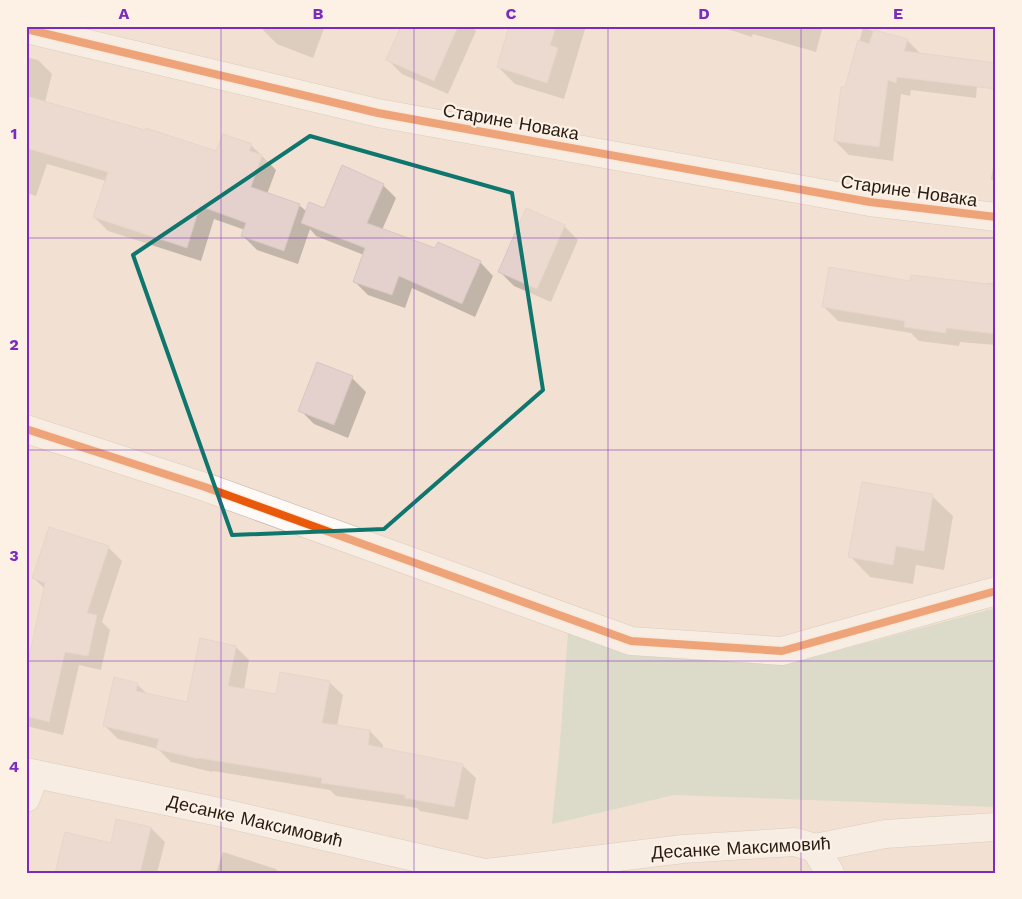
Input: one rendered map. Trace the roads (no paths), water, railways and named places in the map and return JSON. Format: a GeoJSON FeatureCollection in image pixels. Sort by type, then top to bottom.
{"type":"FeatureCollection","features":[{"type":"Feature","properties":{"kind":"street","name":"Старине Новака"},"geometry":{"type":"LineString","coordinates":[[26,29],[388,114],[870,202],[996,218]]}},
{"type":"Feature","properties":{"kind":"street"},"geometry":{"type":"LineString","coordinates":[[26,428],[205,487],[630,641],[782,651],[996,592]]}},
{"type":"Feature","properties":{"kind":"street","name":"Десанке Максимовић"},"geometry":{"type":"LineString","coordinates":[[29,782],[219,812],[485,873],[682,849],[795,842],[815,848],[885,834],[996,827]]}},
{"type":"Feature","properties":{"kind":"street"},"geometry":{"type":"LineString","coordinates":[[815,848],[830,873]]}}]}
